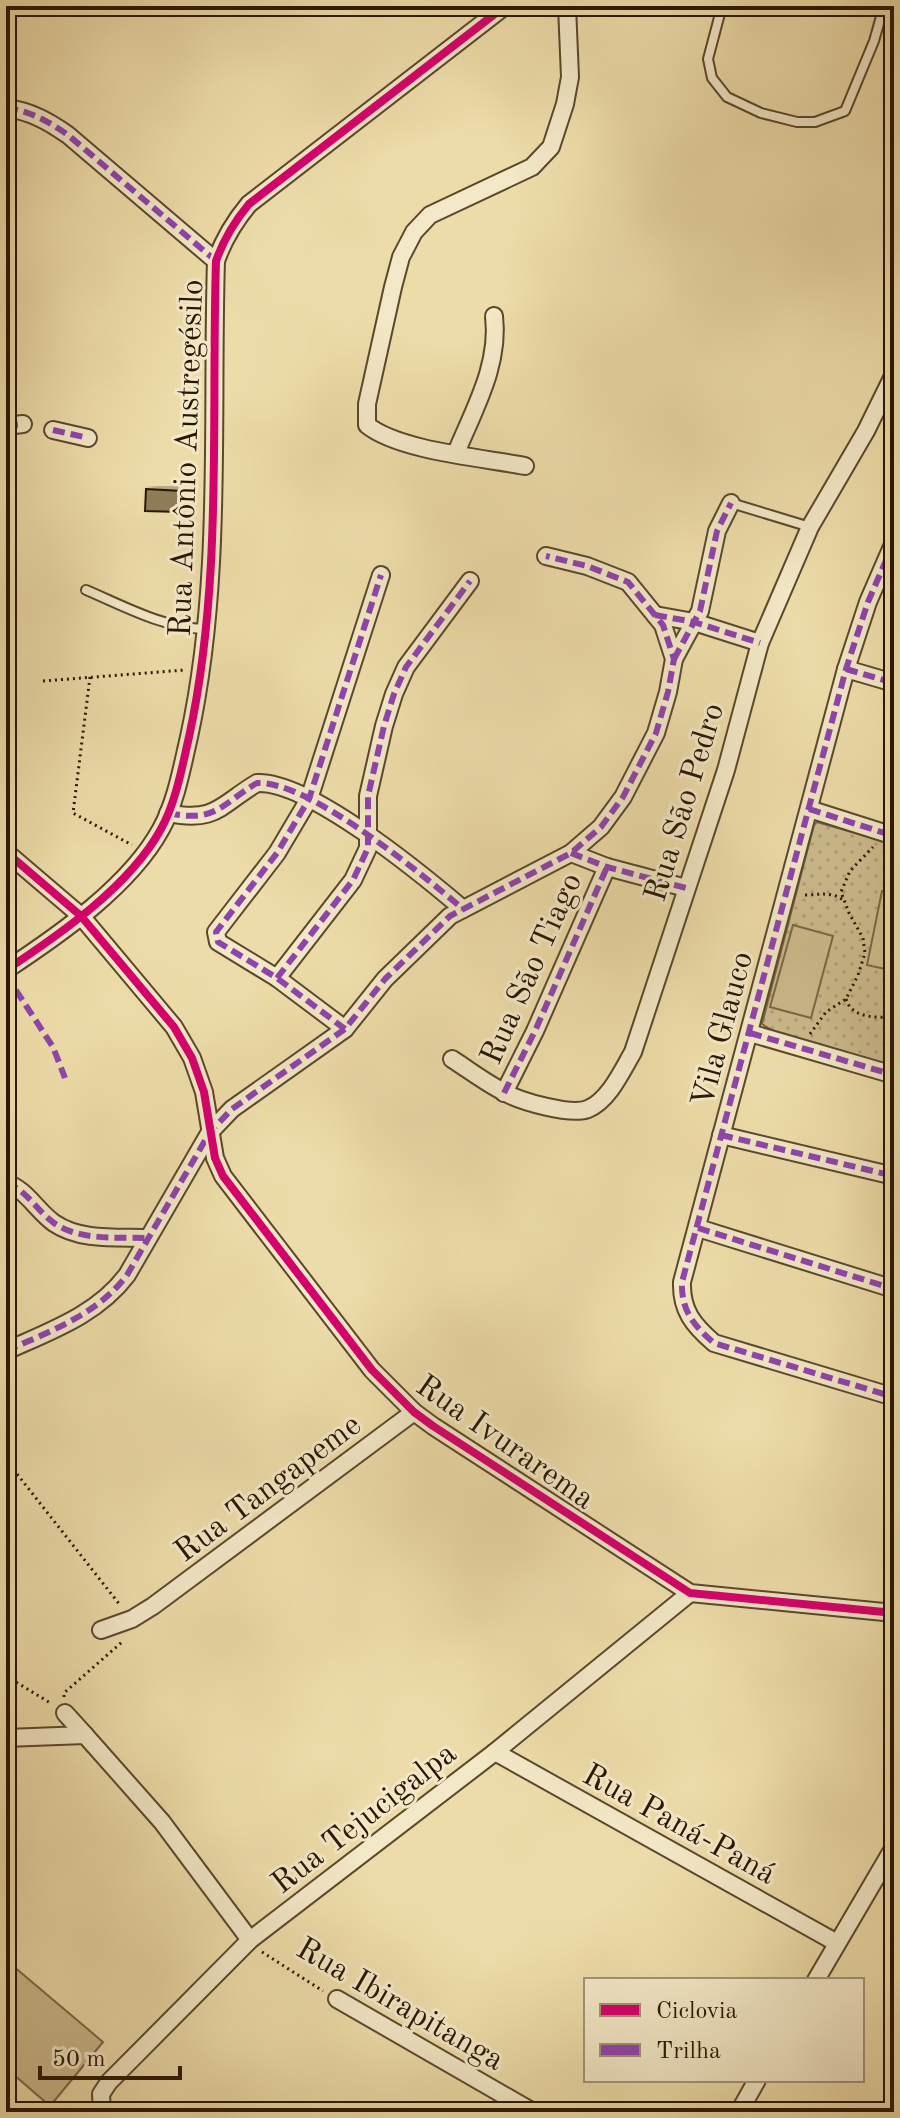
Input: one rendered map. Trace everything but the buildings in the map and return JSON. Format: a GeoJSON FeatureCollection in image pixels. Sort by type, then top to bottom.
{"type":"FeatureCollection","features":[{"type":"Feature","properties":{"kind":"street","name":"Rua Antônio Austregésilo"},"geometry":{"type":"LineString","coordinates":[[6,970],[81,916],[128,873],[161,830],[183,765],[201,669],[205,629],[215,448],[216,261],[234,221],[249,204],[505,6]]}},
{"type":"Feature","properties":{"kind":"street"},"geometry":{"type":"LineString","coordinates":[[525,466],[385,437],[367,425],[367,404],[401,257],[414,232],[430,215],[532,167],[551,147],[570,77],[567,6]]}},
{"type":"Feature","properties":{"kind":"street"},"geometry":{"type":"LineString","coordinates":[[6,108],[22,110],[50,122],[216,261]]}},
{"type":"Feature","properties":{"kind":"street"},"geometry":{"type":"LineString","coordinates":[[456,453],[491,367],[496,337],[494,316]]}},
{"type":"Feature","properties":{"kind":"street","name":"Rua São Pedro"},"geometry":{"type":"LineString","coordinates":[[452,1059],[504,1093],[577,1111],[589,1109],[617,1080],[633,1052],[726,770],[760,643],[810,527],[866,431],[894,374]]}},
{"type":"Feature","properties":{"kind":"street"},"geometry":{"type":"LineString","coordinates":[[31,427],[88,438]]}},
{"type":"Feature","properties":{"kind":"street"},"geometry":{"type":"LineString","coordinates":[[6,1351],[95,1308],[115,1291],[210,1132],[232,1109],[345,1029],[385,979],[436,928],[463,909],[571,853],[601,827],[623,797],[656,733],[674,659],[700,611],[717,531],[731,503]]}},
{"type":"Feature","properties":{"kind":"street","name":"Vila Glauco"},"geometry":{"type":"LineString","coordinates":[[894,542],[868,602],[846,669],[682,1282],[681,1297],[686,1312],[698,1330],[714,1343],[894,1397]]}},
{"type":"Feature","properties":{"kind":"street"},"geometry":{"type":"LineString","coordinates":[[546,556],[587,566],[628,582],[663,625],[674,659]]}},
{"type":"Feature","properties":{"kind":"street"},"geometry":{"type":"LineString","coordinates":[[345,1029],[277,978],[218,942],[216,937],[217,929],[277,853],[309,799],[381,575]]}},
{"type":"Feature","properties":{"kind":"street"},"geometry":{"type":"LineString","coordinates":[[277,978],[353,880],[368,848],[368,796],[394,694],[412,659],[470,581]]}},
{"type":"Feature","properties":{"kind":"street"},"geometry":{"type":"LineString","coordinates":[[655,615],[694,622],[760,643]]}},
{"type":"Feature","properties":{"kind":"street"},"geometry":{"type":"LineString","coordinates":[[846,669],[894,683]]}},
{"type":"Feature","properties":{"kind":"street"},"geometry":{"type":"LineString","coordinates":[[168,813],[200,817],[229,804],[257,783],[275,784],[309,799],[370,837],[400,857],[463,909]]}},
{"type":"Feature","properties":{"kind":"street"},"geometry":{"type":"LineString","coordinates":[[809,809],[888,834]]}},
{"type":"Feature","properties":{"kind":"street","name":"Rua Ivurarema"},"geometry":{"type":"LineString","coordinates":[[6,852],[81,916],[174,1027],[192,1058],[208,1108],[215,1158],[223,1176],[372,1370],[414,1412],[690,1593],[894,1613]]}},
{"type":"Feature","properties":{"kind":"street"},"geometry":{"type":"LineString","coordinates":[[571,853],[607,867],[686,888]]}},
{"type":"Feature","properties":{"kind":"street","name":"Rua São Tiago"},"geometry":{"type":"LineString","coordinates":[[504,1093],[535,1031],[607,867]]}},
{"type":"Feature","properties":{"kind":"street"},"geometry":{"type":"LineString","coordinates":[[750,1033],[894,1075]]}},
{"type":"Feature","properties":{"kind":"street"},"geometry":{"type":"LineString","coordinates":[[721,1135],[893,1173]]}},
{"type":"Feature","properties":{"kind":"street"},"geometry":{"type":"LineString","coordinates":[[6,1183],[67,1230],[85,1235],[147,1238]]}},
{"type":"Feature","properties":{"kind":"street"},"geometry":{"type":"LineString","coordinates":[[698,1228],[894,1289]]}},
{"type":"Feature","properties":{"kind":"street","name":"Rua Tangapeme"},"geometry":{"type":"LineString","coordinates":[[101,1630],[132,1619],[153,1606],[414,1412]]}},
{"type":"Feature","properties":{"kind":"street","name":"Rua Tejucigalpa"},"geometry":{"type":"LineString","coordinates":[[102,2112],[101,2094],[109,2082],[250,1940],[495,1752],[690,1593]]}},
{"type":"Feature","properties":{"kind":"street"},"geometry":{"type":"LineString","coordinates":[[65,1713],[85,1735]]}},
{"type":"Feature","properties":{"kind":"street"},"geometry":{"type":"LineString","coordinates":[[6,1738],[85,1735]]}},
{"type":"Feature","properties":{"kind":"street","name":"Rua Ibirapitanga"},"geometry":{"type":"LineString","coordinates":[[85,1735],[162,1822],[250,1940]]}},
{"type":"Feature","properties":{"kind":"street","name":"Rua Paná-Paná"},"geometry":{"type":"LineString","coordinates":[[495,1752],[837,1943]]}},
{"type":"Feature","properties":{"kind":"street"},"geometry":{"type":"LineString","coordinates":[[817,1978],[894,1847]]}},
{"type":"Feature","properties":{"kind":"street","name":"Rua Ibirapitanga"},"geometry":{"type":"LineString","coordinates":[[337,1999],[533,2112]]}},
{"type":"Feature","properties":{"kind":"street"},"geometry":{"type":"LineString","coordinates":[[739,2112],[756,2082]]}},
{"type":"Feature","properties":{"kind":"lane"},"geometry":{"type":"LineString","coordinates":[[722,6],[708,59],[712,78],[727,97],[761,113],[815,122],[845,111],[874,41],[884,6]]}},
{"type":"Feature","properties":{"kind":"lane"},"geometry":{"type":"LineString","coordinates":[[731,503],[810,527]]}},
{"type":"Feature","properties":{"kind":"lane"},"geometry":{"type":"LineString","coordinates":[[86,590],[164,622],[205,629]]}},
{"type":"Feature","properties":{"kind":"path"},"geometry":{"type":"LineString","coordinates":[[43,681],[201,669]]}},
{"type":"Feature","properties":{"kind":"path"},"geometry":{"type":"LineString","coordinates":[[90,677],[73,813],[145,853]]}},
{"type":"Feature","properties":{"kind":"path"},"geometry":{"type":"LineString","coordinates":[[804,1049],[818,1021],[833,1005],[846,999],[858,975],[865,953],[863,938],[841,892],[850,871],[888,834]]}},
{"type":"Feature","properties":{"kind":"path"},"geometry":{"type":"LineString","coordinates":[[787,892],[836,895],[843,900]]}},
{"type":"Feature","properties":{"kind":"path"},"geometry":{"type":"LineString","coordinates":[[846,999],[854,1012],[894,1017]]}},
{"type":"Feature","properties":{"kind":"path"},"geometry":{"type":"LineString","coordinates":[[6,1460],[132,1619]]}},
{"type":"Feature","properties":{"kind":"path"},"geometry":{"type":"LineString","coordinates":[[6,1471],[10,1466]]}},
{"type":"Feature","properties":{"kind":"path"},"geometry":{"type":"LineString","coordinates":[[65,1713],[64,1693],[122,1642]]}},
{"type":"Feature","properties":{"kind":"path"},"geometry":{"type":"LineString","coordinates":[[6,1676],[65,1713]]}},
{"type":"Feature","properties":{"kind":"shaded area"},"geometry":{"type":"Polygon","coordinates":[[[817,822],[894,844],[894,1069],[773,1031],[762,1024],[817,822]]]}},
{"type":"Feature","properties":{"kind":"shaded area"},"geometry":{"type":"Polygon","coordinates":[[[882,891],[894,893],[894,971],[867,965],[882,891]]]}},
{"type":"Feature","properties":{"kind":"shaded area"},"geometry":{"type":"Polygon","coordinates":[[[793,925],[833,936],[811,1018],[770,1007],[793,925]]]}},
{"type":"Feature","properties":{"kind":"shaded area"},"geometry":{"type":"Polygon","coordinates":[[[6,1960],[103,2042],[50,2106],[6,2068],[6,1960]]]}},
{"type":"Feature","properties":{"kind":"marked path"},"geometry":{"type":"LineString","coordinates":[[6,108],[38,117],[68,135],[216,261]]}},
{"type":"Feature","properties":{"kind":"marked path"},"geometry":{"type":"LineString","coordinates":[[6,426],[23,424]]}},
{"type":"Feature","properties":{"kind":"marked path"},"geometry":{"type":"LineString","coordinates":[[53,430],[88,438]]}},
{"type":"Feature","properties":{"kind":"marked path"},"geometry":{"type":"LineString","coordinates":[[674,659],[700,611],[717,531],[731,503]]}},
{"type":"Feature","properties":{"kind":"marked path"},"geometry":{"type":"LineString","coordinates":[[894,542],[868,602],[846,669],[682,1282],[686,1309],[700,1330],[714,1343],[894,1397]]}},
{"type":"Feature","properties":{"kind":"marked path"},"geometry":{"type":"LineString","coordinates":[[6,1351],[72,1320],[115,1289],[127,1275],[210,1132],[232,1109],[345,1029],[385,979],[450,916],[571,853],[601,827],[623,797],[656,733],[674,659],[663,625],[628,582],[587,566],[546,556]]}},
{"type":"Feature","properties":{"kind":"marked path"},"geometry":{"type":"LineString","coordinates":[[345,1029],[277,978],[218,942],[216,932],[277,853],[309,799],[381,575]]}},
{"type":"Feature","properties":{"kind":"marked path"},"geometry":{"type":"LineString","coordinates":[[277,978],[353,880],[368,848],[368,796],[394,694],[406,667],[470,581]]}},
{"type":"Feature","properties":{"kind":"marked path"},"geometry":{"type":"LineString","coordinates":[[655,615],[694,622],[760,643]]}},
{"type":"Feature","properties":{"kind":"marked path"},"geometry":{"type":"LineString","coordinates":[[846,669],[894,683]]}},
{"type":"Feature","properties":{"kind":"marked path"},"geometry":{"type":"LineString","coordinates":[[168,813],[207,814],[257,783],[279,786],[305,797],[364,832],[463,909]]}},
{"type":"Feature","properties":{"kind":"marked path"},"geometry":{"type":"LineString","coordinates":[[809,809],[894,836]]}},
{"type":"Feature","properties":{"kind":"marked path"},"geometry":{"type":"LineString","coordinates":[[571,853],[607,867],[686,888]]}},
{"type":"Feature","properties":{"kind":"marked path"},"geometry":{"type":"LineString","coordinates":[[504,1093],[535,1031],[607,867]]}},
{"type":"Feature","properties":{"kind":"marked path"},"geometry":{"type":"LineString","coordinates":[[6,975],[53,1047],[65,1078]]}},
{"type":"Feature","properties":{"kind":"marked path"},"geometry":{"type":"LineString","coordinates":[[750,1033],[894,1075]]}},
{"type":"Feature","properties":{"kind":"marked path"},"geometry":{"type":"LineString","coordinates":[[721,1135],[894,1176]]}},
{"type":"Feature","properties":{"kind":"marked path"},"geometry":{"type":"LineString","coordinates":[[6,1183],[20,1190],[64,1229],[99,1237],[147,1238]]}},
{"type":"Feature","properties":{"kind":"marked path"},"geometry":{"type":"LineString","coordinates":[[698,1228],[894,1289]]}},
{"type":"Feature","properties":{"kind":"cycle path"},"geometry":{"type":"LineString","coordinates":[[6,970],[92,908],[131,870],[161,829],[175,796],[200,678],[207,619],[213,499],[216,261],[226,238],[249,204],[505,6]]}},
{"type":"Feature","properties":{"kind":"cycle path"},"geometry":{"type":"LineString","coordinates":[[6,852],[81,916],[174,1027],[192,1058],[204,1092],[215,1158],[223,1176],[372,1370],[414,1412],[690,1593],[894,1613]]}}]}
